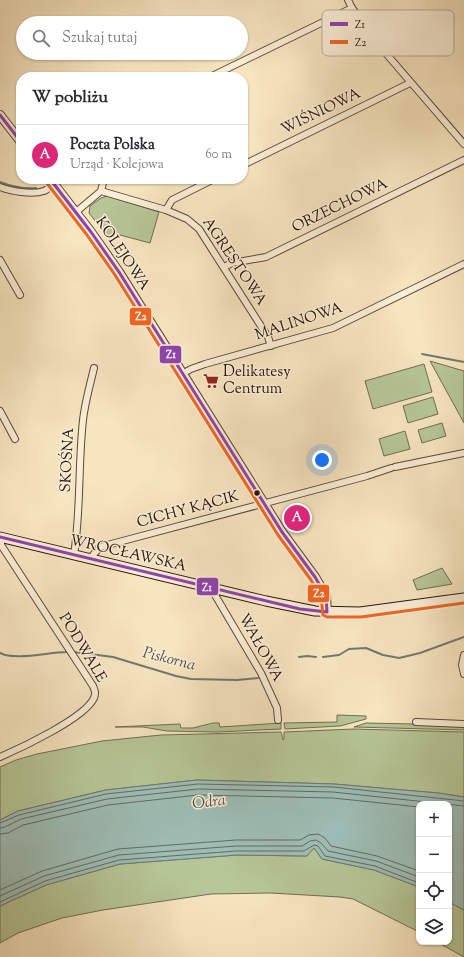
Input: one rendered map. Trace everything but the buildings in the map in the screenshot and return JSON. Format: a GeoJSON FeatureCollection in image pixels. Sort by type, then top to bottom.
{"type":"FeatureCollection","features":[{"type":"Feature","properties":{"kind":"main road","name":"WROCŁAWSKA"},"geometry":{"type":"LineString","coordinates":[[1,537],[300,609],[327,612],[360,612],[464,598]]}},
{"type":"Feature","properties":{"kind":"street"},"geometry":{"type":"LineString","coordinates":[[348,0],[352,8],[348,10]]}},
{"type":"Feature","properties":{"kind":"street"},"geometry":{"type":"LineString","coordinates":[[248,59],[322,23]]}},
{"type":"Feature","properties":{"kind":"street"},"geometry":{"type":"LineString","coordinates":[[388,56],[464,144]]}},
{"type":"Feature","properties":{"kind":"street"},"geometry":{"type":"LineString","coordinates":[[220,72],[245,60]]}},
{"type":"Feature","properties":{"kind":"street","name":"WIŚNIOWA"},"geometry":{"type":"LineString","coordinates":[[248,163],[410,83]]}},
{"type":"Feature","properties":{"kind":"street"},"geometry":{"type":"LineString","coordinates":[[0,115],[16,136]]}},
{"type":"Feature","properties":{"kind":"street","name":"ORZECHOWA"},"geometry":{"type":"LineString","coordinates":[[224,267],[232,263],[266,257],[464,160]]}},
{"type":"Feature","properties":{"kind":"street"},"geometry":{"type":"LineString","coordinates":[[0,187],[9,191],[37,193],[45,191],[50,184]]}},
{"type":"Feature","properties":{"kind":"street","name":"KOLEJOWA"},"geometry":{"type":"LineString","coordinates":[[54,184],[119,272],[263,504],[319,583],[326,596],[327,612]]}},
{"type":"Feature","properties":{"kind":"street"},"geometry":{"type":"LineString","coordinates":[[76,212],[101,191],[103,184]]}},
{"type":"Feature","properties":{"kind":"street"},"geometry":{"type":"LineString","coordinates":[[166,210],[172,200],[204,184]]}},
{"type":"Feature","properties":{"kind":"street","name":"AGRESTOWA"},"geometry":{"type":"LineString","coordinates":[[101,191],[166,210],[187,219],[199,229],[268,337],[271,346]]}},
{"type":"Feature","properties":{"kind":"street"},"geometry":{"type":"LineString","coordinates":[[0,260],[20,295]]}},
{"type":"Feature","properties":{"kind":"street","name":"MALINOWA"},"geometry":{"type":"LineString","coordinates":[[182,374],[205,364],[333,328],[464,264]]}},
{"type":"Feature","properties":{"kind":"street","name":"SKOŚNA"},"geometry":{"type":"LineString","coordinates":[[74,555],[77,536],[83,420],[94,368]]}},
{"type":"Feature","properties":{"kind":"street"},"geometry":{"type":"LineString","coordinates":[[0,411],[15,439]]}},
{"type":"Feature","properties":{"kind":"street","name":"CICHY KĄCIK"},"geometry":{"type":"LineString","coordinates":[[92,560],[93,555],[100,547],[393,468],[464,453]]}},
{"type":"Feature","properties":{"kind":"street","name":"PODWALE"},"geometry":{"type":"LineString","coordinates":[[0,757],[31,743],[80,714],[93,700],[96,693],[93,686],[1,545],[1,537]]}},
{"type":"Feature","properties":{"kind":"street","name":"WAŁOWA"},"geometry":{"type":"LineString","coordinates":[[217,589],[216,595],[261,673],[277,708],[278,720]]}},
{"type":"Feature","properties":{"kind":"street"},"geometry":{"type":"LineString","coordinates":[[464,655],[462,665],[464,674]]}},
{"type":"Feature","properties":{"kind":"street"},"geometry":{"type":"LineString","coordinates":[[416,722],[464,724]]}},
{"type":"Feature","properties":{"kind":"green space"},"geometry":{"type":"Polygon","coordinates":[[[107,196],[159,212],[150,243],[120,235],[111,241],[89,213],[90,206],[101,198],[107,196]]]}},
{"type":"Feature","properties":{"kind":"green space"},"geometry":{"type":"Polygon","coordinates":[[[430,361],[464,371],[464,423],[430,361]]]}},
{"type":"Feature","properties":{"kind":"green space"},"geometry":{"type":"Polygon","coordinates":[[[424,364],[432,392],[373,409],[365,381],[424,364]]]}},
{"type":"Feature","properties":{"kind":"green space"},"geometry":{"type":"Polygon","coordinates":[[[433,397],[438,414],[408,423],[403,406],[433,397]]]}},
{"type":"Feature","properties":{"kind":"green space"},"geometry":{"type":"Polygon","coordinates":[[[442,423],[446,436],[422,443],[418,430],[442,423]]]}},
{"type":"Feature","properties":{"kind":"green space"},"geometry":{"type":"Polygon","coordinates":[[[405,431],[410,449],[384,456],[379,439],[405,431]]]}},
{"type":"Feature","properties":{"kind":"green space"},"geometry":{"type":"Polygon","coordinates":[[[442,568],[452,584],[417,590],[413,580],[442,568]]]}},
{"type":"Feature","properties":{"kind":"green space"},"geometry":{"type":"Polygon","coordinates":[[[337,715],[366,716],[366,719],[340,726],[285,729],[284,723],[337,722],[337,715]]]}},
{"type":"Feature","properties":{"kind":"green space"},"geometry":{"type":"Polygon","coordinates":[[[219,723],[220,727],[281,723],[281,729],[217,732],[167,731],[143,727],[115,727],[180,724],[181,728],[193,728],[219,723]]]}},
{"type":"Feature","properties":{"kind":"green space"},"geometry":{"type":"Polygon","coordinates":[[[366,723],[464,725],[464,730],[354,727],[366,723]]]}},
{"type":"Feature","properties":{"kind":"green space"},"geometry":{"type":"Polygon","coordinates":[[[354,729],[464,732],[464,797],[438,793],[334,784],[197,780],[106,790],[18,811],[0,820],[0,767],[16,760],[37,754],[102,741],[161,735],[281,732],[283,740],[284,732],[354,729]]]}},
{"type":"Feature","properties":{"kind":"green space"},"geometry":{"type":"Polygon","coordinates":[[[314,848],[322,859],[374,870],[416,886],[416,930],[353,899],[271,893],[211,894],[103,910],[62,918],[18,933],[0,943],[0,906],[46,885],[120,864],[237,855],[306,856],[314,848]]]}},
{"type":"Feature","properties":{"kind":"green space"},"geometry":{"type":"Polygon","coordinates":[[[452,904],[464,910],[464,957],[442,945],[452,945],[452,904]]]}},
{"type":"Feature","properties":{"kind":"water","name":"Odra"},"geometry":{"type":"Polygon","coordinates":[[[197,780],[334,784],[438,793],[464,797],[464,910],[452,904],[452,801],[416,801],[416,886],[374,870],[322,859],[314,848],[307,856],[237,855],[120,864],[46,885],[0,906],[0,820],[18,811],[106,790],[197,780]]]}},
{"type":"Feature","properties":{"kind":"waterway"},"geometry":{"type":"LineString","coordinates":[[0,182],[18,187],[36,188]]}},
{"type":"Feature","properties":{"kind":"waterway"},"geometry":{"type":"LineString","coordinates":[[422,354],[464,362]]}},
{"type":"Feature","properties":{"kind":"waterway","name":"Piskorna"},"geometry":{"type":"LineString","coordinates":[[323,657],[339,655],[349,649],[366,648],[383,655],[399,658],[420,653],[464,637]]}},
{"type":"Feature","properties":{"kind":"waterway","name":"Piskorna"},"geometry":{"type":"LineString","coordinates":[[0,653],[6,655],[23,656],[67,652]]}},
{"type":"Feature","properties":{"kind":"waterway","name":"Piskorna"},"geometry":{"type":"LineString","coordinates":[[74,652],[113,657],[191,679],[237,680],[258,678]]}},
{"type":"Feature","properties":{"kind":"waterway","name":"Piskorna"},"geometry":{"type":"LineString","coordinates":[[299,657],[316,657]]}},
{"type":"Feature","properties":{"kind":"transit line","name":"Z1"},"geometry":{"type":"LineString","coordinates":[[0,115],[16,136]]}},
{"type":"Feature","properties":{"kind":"transit line","name":"Z2"},"geometry":{"type":"LineString","coordinates":[[48,184],[87,235],[115,275],[278,535],[311,580],[321,597],[323,615],[327,617],[361,617],[464,603]]}},
{"type":"Feature","properties":{"kind":"transit line","name":"Z1"},"geometry":{"type":"LineString","coordinates":[[0,537],[300,609],[327,612],[326,596],[315,577],[282,532],[119,272],[91,232],[54,184]]}},
{"type":"Feature","properties":{"kind":"place","name":"Delikatesy Centrum"},"geometry":{"type":"Point","coordinates":[211,381]}},
{"type":"Feature","properties":{"kind":"place","name":"Poczta Polska"},"geometry":{"type":"Point","coordinates":[297,518]}}]}
